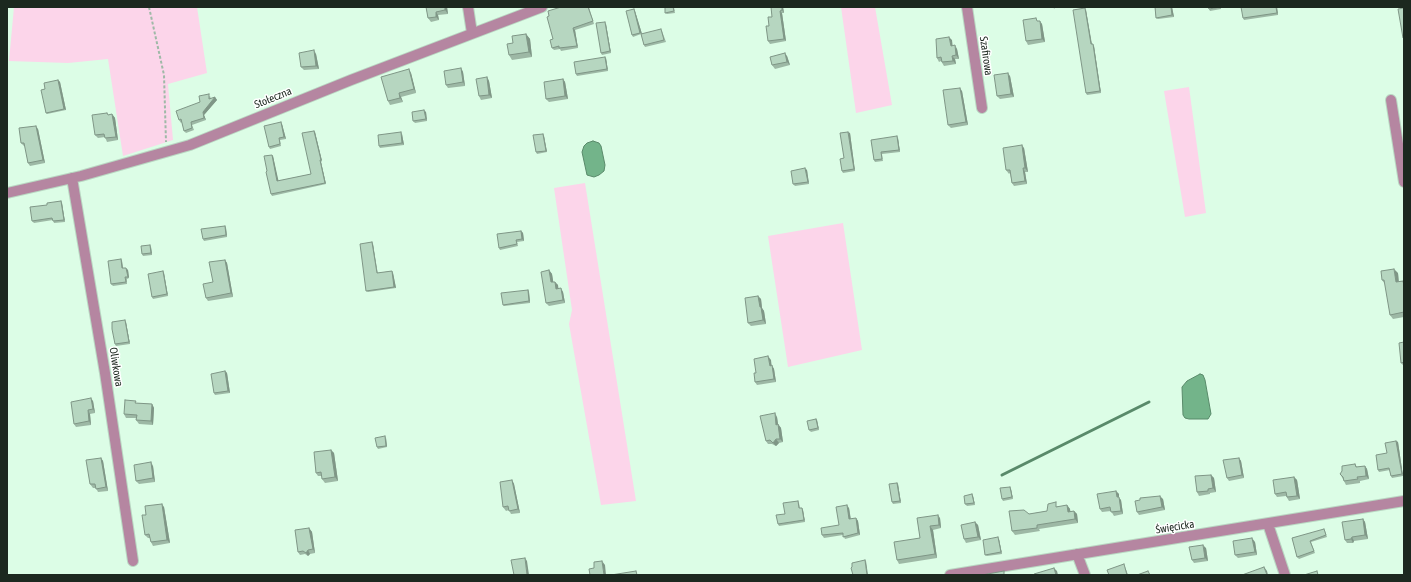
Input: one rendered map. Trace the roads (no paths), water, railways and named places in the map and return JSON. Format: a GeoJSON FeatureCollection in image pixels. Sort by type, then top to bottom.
{"type":"FeatureCollection","features":[{"type":"Feature","properties":{"kind":"street"},"geometry":{"type":"LineString","coordinates":[[468,7],[472,33]]}},
{"type":"Feature","properties":{"kind":"street","name":"Stołeczna"},"geometry":{"type":"LineString","coordinates":[[7,193],[72,178],[190,145],[337,85],[542,7]]}},
{"type":"Feature","properties":{"kind":"street","name":"Szafirowa"},"geometry":{"type":"LineString","coordinates":[[967,7],[982,108]]}},
{"type":"Feature","properties":{"kind":"street"},"geometry":{"type":"LineString","coordinates":[[1391,100],[1404,182]]}},
{"type":"Feature","properties":{"kind":"street","name":"Oliwkowa"},"geometry":{"type":"LineString","coordinates":[[72,178],[105,373],[133,561]]}},
{"type":"Feature","properties":{"kind":"street","name":"Święcicka"},"geometry":{"type":"LineString","coordinates":[[950,575],[1404,501]]}},
{"type":"Feature","properties":{"kind":"street"},"geometry":{"type":"LineString","coordinates":[[1268,524],[1285,575]]}},
{"type":"Feature","properties":{"kind":"street"},"geometry":{"type":"LineString","coordinates":[[1077,554],[1085,575]]}},
{"type":"Feature","properties":{"kind":"waterway"},"geometry":{"type":"LineString","coordinates":[[1002,475],[1149,402]]}}]}
